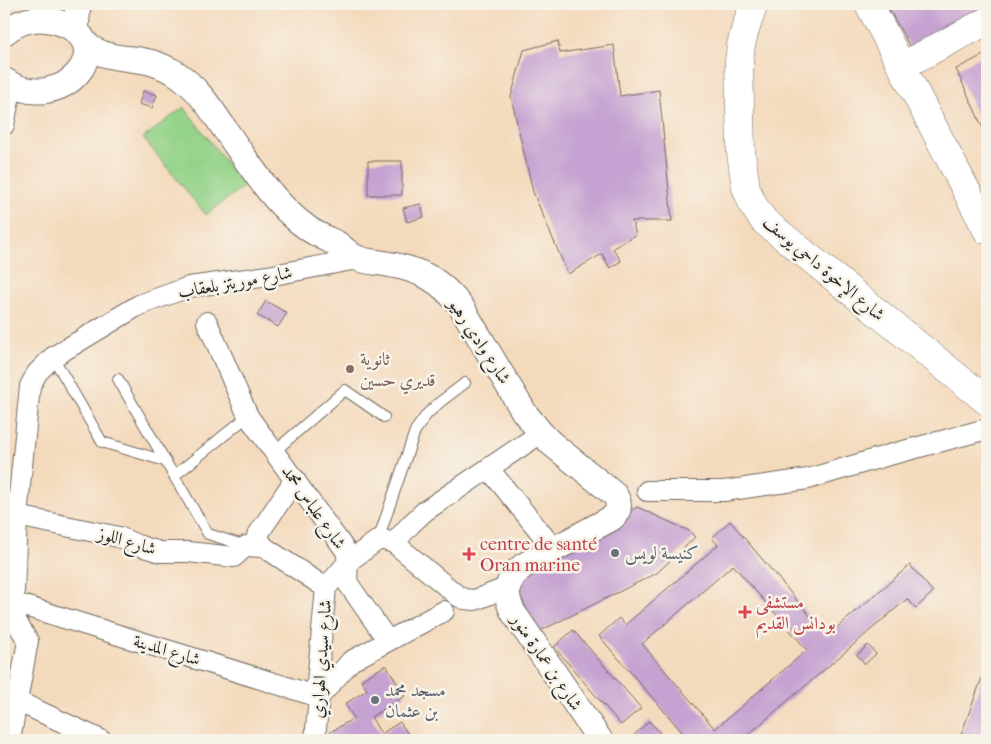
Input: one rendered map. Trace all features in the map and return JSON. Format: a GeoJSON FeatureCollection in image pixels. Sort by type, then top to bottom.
{"type":"FeatureCollection","features":[{"type":"Feature","properties":{"kind":"main road","name":"شارع الإخوة داحي يوسف"},"geometry":{"type":"LineString","coordinates":[[754,4],[744,30],[739,61],[741,153],[746,188],[753,205],[764,221],[987,401]]}},
{"type":"Feature","properties":{"kind":"main road"},"geometry":{"type":"LineString","coordinates":[[869,4],[987,230]]}},
{"type":"Feature","properties":{"kind":"main road"},"geometry":{"type":"LineString","coordinates":[[902,66],[987,21]]}},
{"type":"Feature","properties":{"kind":"street"},"geometry":{"type":"LineString","coordinates":[[4,33],[19,23],[33,19],[53,4]]}},
{"type":"Feature","properties":{"kind":"street"},"geometry":{"type":"LineString","coordinates":[[4,125],[8,83],[21,89],[32,91],[53,89],[67,82],[84,65],[86,49],[84,41],[77,33],[78,4]]}},
{"type":"Feature","properties":{"kind":"street","name":"شارع وادي رهيو"},"geometry":{"type":"LineString","coordinates":[[33,19],[58,22],[77,33],[90,48],[106,54],[154,63],[174,72],[202,97],[258,176],[287,211],[306,227],[337,244],[357,258],[418,271],[437,282],[454,296],[492,356],[524,412],[552,444],[615,495],[619,504],[618,510],[612,518],[554,549]]}},
{"type":"Feature","properties":{"kind":"street","name":"شارع وادي رهيو"},"geometry":{"type":"LineString","coordinates":[[79,72],[107,65],[154,63]]}},
{"type":"Feature","properties":{"kind":"street","name":"شارع موريتز بلعقاب"},"geometry":{"type":"LineString","coordinates":[[10,740],[28,641],[16,621],[10,516],[30,386],[37,374],[53,356],[139,305],[189,287],[268,276],[357,258]]}},
{"type":"Feature","properties":{"kind":"street","name":"شارع علباس محمد"},"geometry":{"type":"LineString","coordinates":[[207,322],[248,416],[346,551],[348,562],[347,582],[388,640]]}},
{"type":"Feature","properties":{"kind":"street"},"geometry":{"type":"LineString","coordinates":[[647,491],[724,491],[808,478],[987,430]]}},
{"type":"Feature","properties":{"kind":"street","name":"شارع سيدي الهواري"},"geometry":{"type":"LineString","coordinates":[[315,740],[326,588],[348,562],[386,542],[425,511],[541,433]]}},
{"type":"Feature","properties":{"kind":"street"},"geometry":{"type":"LineString","coordinates":[[386,542],[464,599],[475,600],[508,587],[511,579],[522,566],[554,549],[489,469]]}},
{"type":"Feature","properties":{"kind":"street"},"geometry":{"type":"LineString","coordinates":[[295,479],[257,536],[255,546],[326,588]]}},
{"type":"Feature","properties":{"kind":"street","name":"شارع اللوز"},"geometry":{"type":"LineString","coordinates":[[10,516],[119,537],[160,552],[188,552],[234,557],[255,546]]}},
{"type":"Feature","properties":{"kind":"street","name":"شارع بن عمارة منور"},"geometry":{"type":"LineString","coordinates":[[508,587],[509,604],[513,612],[600,740]]}},
{"type":"Feature","properties":{"kind":"street","name":"شارع المدينة"},"geometry":{"type":"LineString","coordinates":[[14,604],[319,697]]}},
{"type":"Feature","properties":{"kind":"street"},"geometry":{"type":"LineString","coordinates":[[319,697],[351,662],[444,611]]}},
{"type":"Feature","properties":{"kind":"street"},"geometry":{"type":"LineString","coordinates":[[17,701],[101,740]]}},
{"type":"Feature","properties":{"kind":"lane"},"geometry":{"type":"LineString","coordinates":[[53,356],[102,442],[165,461]]}},
{"type":"Feature","properties":{"kind":"lane"},"geometry":{"type":"LineString","coordinates":[[118,379],[208,534],[255,546]]}},
{"type":"Feature","properties":{"kind":"lane"},"geometry":{"type":"LineString","coordinates":[[386,542],[416,431],[427,414],[465,384]]}},
{"type":"Feature","properties":{"kind":"lane","name":"شارع علباس محمد"},"geometry":{"type":"LineString","coordinates":[[275,452],[345,390],[384,418]]}},
{"type":"Feature","properties":{"kind":"lane"},"geometry":{"type":"LineString","coordinates":[[174,476],[248,416]]}},
{"type":"Feature","properties":{"kind":"green space"},"geometry":{"type":"Polygon","coordinates":[[[184,107],[244,186],[206,215],[143,138],[184,107]]]}},
{"type":"Feature","properties":{"kind":"building"},"geometry":{"type":"Polygon","coordinates":[[[886,4],[987,4],[987,13],[913,52],[886,4]]]}},
{"type":"Feature","properties":{"kind":"building"},"geometry":{"type":"Polygon","coordinates":[[[558,41],[560,53],[614,45],[620,96],[659,90],[672,221],[632,221],[636,235],[613,248],[621,261],[610,268],[602,254],[568,274],[533,192],[511,97],[524,50],[558,41]]]}},
{"type":"Feature","properties":{"kind":"building"},"geometry":{"type":"Polygon","coordinates":[[[987,53],[987,137],[956,69],[987,53]]]}},
{"type":"Feature","properties":{"kind":"building"},"geometry":{"type":"Polygon","coordinates":[[[143,91],[157,95],[152,108],[139,104],[143,91]]]}},
{"type":"Feature","properties":{"kind":"building"},"geometry":{"type":"Polygon","coordinates":[[[368,161],[402,161],[402,195],[368,195],[368,161]]]}},
{"type":"Feature","properties":{"kind":"building"},"geometry":{"type":"Polygon","coordinates":[[[421,204],[424,217],[407,222],[403,208],[421,204]]]}},
{"type":"Feature","properties":{"kind":"building"},"geometry":{"type":"Polygon","coordinates":[[[266,301],[287,313],[278,327],[257,315],[266,301]]]}},
{"type":"Feature","properties":{"kind":"building","name":"كنيسة لويس"},"geometry":{"type":"Polygon","coordinates":[[[637,507],[689,531],[695,537],[657,573],[538,632],[513,581],[521,570],[637,507]]]}},
{"type":"Feature","properties":{"kind":"building"},"geometry":{"type":"Polygon","coordinates":[[[730,521],[827,636],[910,565],[933,592],[916,608],[907,599],[742,740],[689,740],[599,636],[619,618],[625,625],[718,545],[712,538],[730,521]],[[733,565],[642,644],[715,729],[807,650],[733,565]]]}},
{"type":"Feature","properties":{"kind":"building"},"geometry":{"type":"Polygon","coordinates":[[[573,630],[641,708],[621,725],[554,647],[573,630]]]}},
{"type":"Feature","properties":{"kind":"building"},"geometry":{"type":"Polygon","coordinates":[[[868,645],[876,654],[865,664],[857,655],[868,645]]]}},
{"type":"Feature","properties":{"kind":"building","name":"مسجد محمد بن عثمان"},"geometry":{"type":"Polygon","coordinates":[[[386,665],[405,696],[371,717],[381,734],[400,722],[412,740],[334,740],[329,733],[354,718],[345,704],[367,690],[361,680],[386,665]]]}},
{"type":"Feature","properties":{"kind":"building"},"geometry":{"type":"Polygon","coordinates":[[[986,667],[987,740],[959,740],[986,667]]]}},
{"type":"Feature","properties":{"kind":"building"},"geometry":{"type":"Polygon","coordinates":[[[649,721],[667,740],[633,740],[631,738],[649,721]]]}},
{"type":"Feature","properties":{"kind":"place","name":"ثانوية قديري حسين"},"geometry":{"type":"Point","coordinates":[350,369]}},
{"type":"Feature","properties":{"kind":"place","name":"كنيسة لويس"},"geometry":{"type":"Point","coordinates":[615,553]}},
{"type":"Feature","properties":{"kind":"place","name":"centre de santé Oran marine"},"geometry":{"type":"Point","coordinates":[469,554]}},
{"type":"Feature","properties":{"kind":"place","name":"مستشفى بودانس القديم"},"geometry":{"type":"Point","coordinates":[745,612]}},
{"type":"Feature","properties":{"kind":"place","name":"مسجد محمد بن عثمان"},"geometry":{"type":"Point","coordinates":[375,700]}}]}
